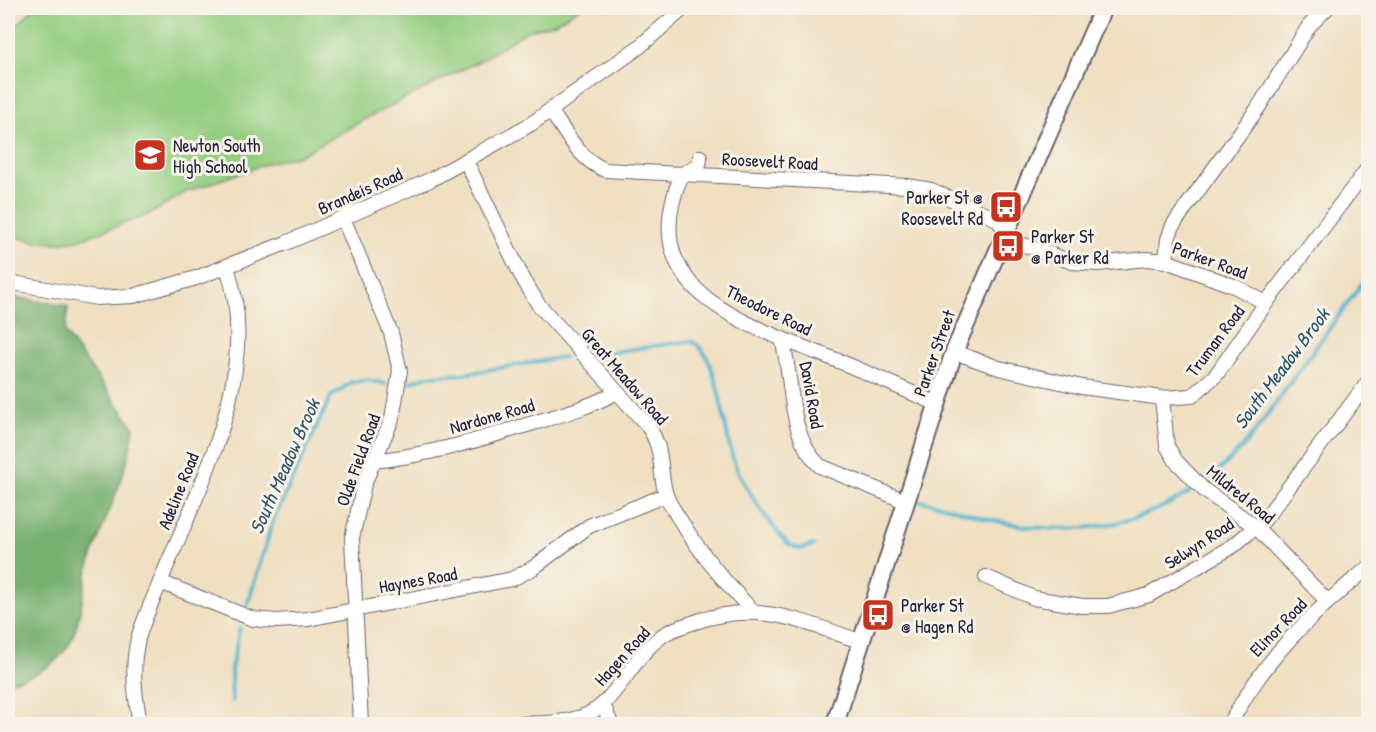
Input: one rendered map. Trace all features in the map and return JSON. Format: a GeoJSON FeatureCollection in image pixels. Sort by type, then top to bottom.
{"type":"FeatureCollection","features":[{"type":"Feature","properties":{"kind":"main road","name":"Parker Street"},"geometry":{"type":"LineString","coordinates":[[836,724],[860,641],[954,351],[1006,229],[1038,164],[1103,8]]}},
{"type":"Feature","properties":{"kind":"street","name":"Brandeis Road"},"geometry":{"type":"LineString","coordinates":[[8,282],[97,298],[133,296],[227,267],[432,179],[531,124],[639,47],[684,8]]}},
{"type":"Feature","properties":{"kind":"street"},"geometry":{"type":"LineString","coordinates":[[1166,261],[1168,239],[1173,225],[1258,108],[1309,26],[1327,8]]}},
{"type":"Feature","properties":{"kind":"street","name":"Roosevelt Road"},"geometry":{"type":"LineString","coordinates":[[550,111],[580,154],[592,165],[605,170],[908,186],[931,190],[997,219],[1006,229]]}},
{"type":"Feature","properties":{"kind":"street","name":"Theodore Road"},"geometry":{"type":"LineString","coordinates":[[700,157],[699,165],[682,174],[673,199],[669,236],[672,252],[680,269],[694,289],[711,303],[782,340],[832,358],[936,403]]}},
{"type":"Feature","properties":{"kind":"street","name":"Great Meadow Road"},"geometry":{"type":"LineString","coordinates":[[466,160],[538,304],[656,436],[662,454],[666,495],[716,573],[754,612]]}},
{"type":"Feature","properties":{"kind":"street","name":"Truman Road"},"geometry":{"type":"LineString","coordinates":[[954,351],[999,368],[1044,380],[1162,398],[1192,396],[1202,390],[1216,375],[1266,303],[1368,168]]}},
{"type":"Feature","properties":{"kind":"street","name":"Olde Field Road"},"geometry":{"type":"LineString","coordinates":[[343,218],[391,333],[400,371],[392,419],[372,461],[357,504],[352,538],[361,724]]}},
{"type":"Feature","properties":{"kind":"street","name":"Parker Road"},"geometry":{"type":"LineString","coordinates":[[1006,229],[1013,241],[1072,262],[1098,264],[1146,258],[1166,261],[1234,286],[1266,303]]}},
{"type":"Feature","properties":{"kind":"street","name":"Adeline Road"},"geometry":{"type":"LineString","coordinates":[[140,724],[134,680],[138,639],[220,436],[233,381],[237,311],[227,267]]}},
{"type":"Feature","properties":{"kind":"street","name":"David Road"},"geometry":{"type":"LineString","coordinates":[[782,340],[796,420],[809,456],[820,466],[905,501]]}},
{"type":"Feature","properties":{"kind":"street","name":"Selwyn Road"},"geometry":{"type":"LineString","coordinates":[[986,578],[1012,591],[1044,601],[1082,606],[1108,606],[1149,595],[1233,546],[1256,527],[1368,382]]}},
{"type":"Feature","properties":{"kind":"street","name":"Nardone Road"},"geometry":{"type":"LineString","coordinates":[[372,461],[398,459],[474,442],[597,403],[617,392]]}},
{"type":"Feature","properties":{"kind":"street","name":"Mildred Road"},"geometry":{"type":"LineString","coordinates":[[1162,398],[1167,446],[1176,461],[1204,489],[1256,527],[1328,602]]}},
{"type":"Feature","properties":{"kind":"street","name":"Haynes Road"},"geometry":{"type":"LineString","coordinates":[[160,582],[253,619],[308,619],[512,579],[533,568],[590,526],[666,495]]}},
{"type":"Feature","properties":{"kind":"street","name":"Elinor Road"},"geometry":{"type":"LineString","coordinates":[[1230,724],[1257,677],[1277,650],[1368,567]]}},
{"type":"Feature","properties":{"kind":"street","name":"Hagen Road"},"geometry":{"type":"LineString","coordinates":[[516,724],[568,721],[603,704],[640,657],[660,637],[676,628],[714,616],[754,612],[775,613],[860,641]]}},
{"type":"Feature","properties":{"kind":"street"},"geometry":{"type":"LineString","coordinates":[[603,704],[611,724]]}},
{"type":"Feature","properties":{"kind":"green space","name":"Newton South High School"},"geometry":{"type":"Polygon","coordinates":[[[34,8],[580,8],[555,23],[527,31],[481,60],[367,118],[301,155],[271,162],[186,192],[150,214],[78,240],[58,243],[37,242],[8,235],[8,34],[34,8]]]}},
{"type":"Feature","properties":{"kind":"green space"},"geometry":{"type":"Polygon","coordinates":[[[8,296],[68,306],[65,333],[134,427],[126,464],[93,552],[78,622],[71,641],[47,668],[33,675],[8,682],[8,296]]]}},
{"type":"Feature","properties":{"kind":"waterway","name":"South Meadow Brook"},"geometry":{"type":"LineString","coordinates":[[1213,476],[1242,448],[1260,425],[1368,275]]}},
{"type":"Feature","properties":{"kind":"waterway","name":"South Meadow Brook"},"geometry":{"type":"LineString","coordinates":[[598,354],[690,341],[700,348],[715,377],[732,454],[746,486],[788,544],[800,549],[814,545]]}},
{"type":"Feature","properties":{"kind":"waterway","name":"South Meadow Brook"},"geometry":{"type":"LineString","coordinates":[[410,382],[428,376],[464,374],[564,357]]}},
{"type":"Feature","properties":{"kind":"waterway","name":"South Meadow Brook"},"geometry":{"type":"LineString","coordinates":[[247,606],[273,521],[331,396],[352,382],[368,380],[387,384]]}},
{"type":"Feature","properties":{"kind":"waterway","name":"South Meadow Brook"},"geometry":{"type":"LineString","coordinates":[[919,501],[1005,523],[1060,529],[1113,524],[1165,506],[1190,492]]}},
{"type":"Feature","properties":{"kind":"waterway","name":"South Meadow Brook"},"geometry":{"type":"LineString","coordinates":[[232,702],[231,669],[240,628]]}},
{"type":"Feature","properties":{"kind":"place","name":"Newton South High School"},"geometry":{"type":"Point","coordinates":[150,155]}},
{"type":"Feature","properties":{"kind":"place","name":"Parker St @ Roosevelt Rd"},"geometry":{"type":"Point","coordinates":[1006,207]}},
{"type":"Feature","properties":{"kind":"place","name":"Parker St @ Parker Rd"},"geometry":{"type":"Point","coordinates":[1008,246]}},
{"type":"Feature","properties":{"kind":"place","name":"Parker St @ Hagen Rd"},"geometry":{"type":"Point","coordinates":[878,615]}}]}
